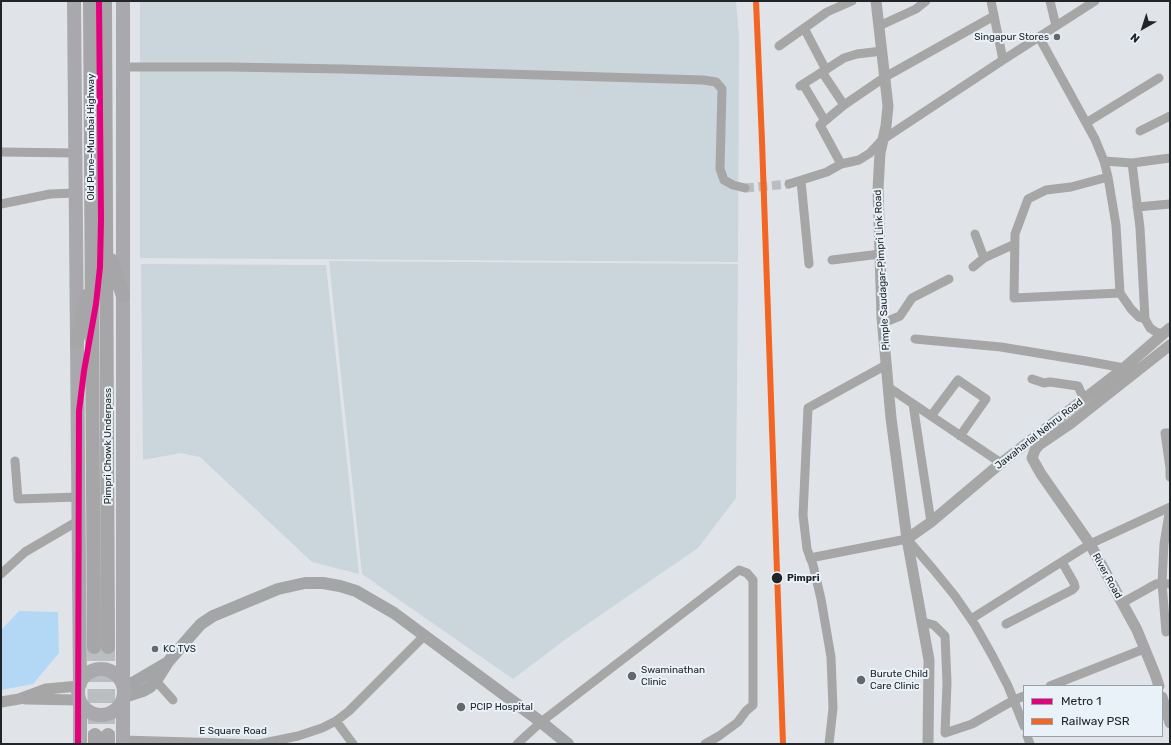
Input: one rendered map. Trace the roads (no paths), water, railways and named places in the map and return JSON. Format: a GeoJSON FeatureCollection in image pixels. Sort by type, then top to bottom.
{"type":"FeatureCollection","features":[{"type":"Feature","properties":{"kind":"highway","name":"Old Pune–Mumbai Highway"},"geometry":{"type":"LineString","coordinates":[[90,1],[91,273]]}},
{"type":"Feature","properties":{"kind":"highway","name":"Old Pune–Mumbai Highway"},"geometry":{"type":"LineString","coordinates":[[106,1],[107,246]]}},
{"type":"Feature","properties":{"kind":"highway"},"geometry":{"type":"LineString","coordinates":[[107,246],[123,296]]}},
{"type":"Feature","properties":{"kind":"highway","name":"Pimpri Chowk Underpass"},"geometry":{"type":"LineString","coordinates":[[91,273],[101,647],[107,246]]}},
{"type":"Feature","properties":{"kind":"highway"},"geometry":{"type":"LineString","coordinates":[[77,342],[91,273]]}},
{"type":"Feature","properties":{"kind":"main road"},"geometry":{"type":"LineString","coordinates":[[74,1],[80,744]]}},
{"type":"Feature","properties":{"kind":"main road"},"geometry":{"type":"LineString","coordinates":[[123,1],[123,742]]}},
{"type":"Feature","properties":{"kind":"main road"},"geometry":{"type":"LineString","coordinates":[[124,692],[143,691],[150,687],[156,681],[168,662],[201,624],[213,616],[278,589],[305,583],[323,583],[356,591],[394,613],[568,744]]}},
{"type":"Feature","properties":{"kind":"main road"},"geometry":{"type":"LineString","coordinates":[[124,692],[168,662]]}},
{"type":"Feature","properties":{"kind":"main road"},"geometry":{"type":"LineString","coordinates":[[101,669],[110,671],[118,676],[124,692],[121,705],[115,712],[102,716],[89,712],[82,706],[79,693],[82,680],[88,673],[101,669]]}},
{"type":"Feature","properties":{"kind":"street"},"geometry":{"type":"LineString","coordinates":[[780,46],[827,12],[852,1]]}},
{"type":"Feature","properties":{"kind":"street","name":"Pimple Saudagar-Pimpri Link Road"},"geometry":{"type":"LineString","coordinates":[[876,1],[888,106],[886,126],[880,153],[878,189],[883,323],[891,418],[907,539],[930,660],[928,744]]}},
{"type":"Feature","properties":{"kind":"street"},"geometry":{"type":"LineString","coordinates":[[879,26],[916,9],[926,1]]}},
{"type":"Feature","properties":{"kind":"street"},"geometry":{"type":"LineString","coordinates":[[991,1],[1003,60]]}},
{"type":"Feature","properties":{"kind":"street"},"geometry":{"type":"LineString","coordinates":[[1050,1],[1056,26]]}},
{"type":"Feature","properties":{"kind":"street"},"geometry":{"type":"LineString","coordinates":[[789,184],[827,172],[841,164],[859,160],[882,140],[1095,1]]}},
{"type":"Feature","properties":{"kind":"street"},"geometry":{"type":"LineString","coordinates":[[841,164],[820,125],[825,120],[885,77],[994,16]]}},
{"type":"Feature","properties":{"kind":"street"},"geometry":{"type":"LineString","coordinates":[[804,28],[824,71],[844,105]]}},
{"type":"Feature","properties":{"kind":"street"},"geometry":{"type":"LineString","coordinates":[[1039,37],[1086,123],[1104,161],[1116,225],[1120,293],[1131,309],[1139,317],[1145,319]]}},
{"type":"Feature","properties":{"kind":"street"},"geometry":{"type":"LineString","coordinates":[[825,120],[801,85],[844,58],[857,54],[882,51]]}},
{"type":"Feature","properties":{"kind":"street"},"geometry":{"type":"LineString","coordinates":[[123,67],[343,69],[687,79],[716,82],[722,89],[720,169],[724,180],[745,188]]}},
{"type":"Feature","properties":{"kind":"street"},"geometry":{"type":"LineString","coordinates":[[1086,123],[1159,78]]}},
{"type":"Feature","properties":{"kind":"street"},"geometry":{"type":"LineString","coordinates":[[1140,131],[1170,116]]}},
{"type":"Feature","properties":{"kind":"street"},"geometry":{"type":"LineString","coordinates":[[1,152],[75,153]]}},
{"type":"Feature","properties":{"kind":"street"},"geometry":{"type":"LineString","coordinates":[[1104,161],[1132,163],[1170,158]]}},
{"type":"Feature","properties":{"kind":"street"},"geometry":{"type":"LineString","coordinates":[[1132,163],[1140,228],[1145,319],[1150,328],[1156,332],[1167,331]]}},
{"type":"Feature","properties":{"kind":"street"},"geometry":{"type":"LineString","coordinates":[[1108,177],[1071,187],[1046,190],[1028,199],[1015,234],[1014,298],[1120,293]]}},
{"type":"Feature","properties":{"kind":"street"},"geometry":{"type":"LineString","coordinates":[[801,181],[809,264]]}},
{"type":"Feature","properties":{"kind":"street"},"geometry":{"type":"LineString","coordinates":[[1,204],[50,194],[75,193]]}},
{"type":"Feature","properties":{"kind":"street"},"geometry":{"type":"LineString","coordinates":[[1137,207],[1170,204]]}},
{"type":"Feature","properties":{"kind":"street"},"geometry":{"type":"LineString","coordinates":[[975,234],[984,258]]}},
{"type":"Feature","properties":{"kind":"street"},"geometry":{"type":"LineString","coordinates":[[973,267],[984,258],[1015,244]]}},
{"type":"Feature","properties":{"kind":"street"},"geometry":{"type":"LineString","coordinates":[[832,260],[880,254]]}},
{"type":"Feature","properties":{"kind":"street"},"geometry":{"type":"LineString","coordinates":[[883,323],[900,316],[912,298],[949,279]]}},
{"type":"Feature","properties":{"kind":"street","name":"Jawaharlal Nehru Road"},"geometry":{"type":"LineString","coordinates":[[907,539],[931,522],[1001,463],[1124,368],[1167,331]]}},
{"type":"Feature","properties":{"kind":"street"},"geometry":{"type":"LineString","coordinates":[[915,339],[1001,347],[1124,368]]}},
{"type":"Feature","properties":{"kind":"street","name":"River Road"},"geometry":{"type":"LineString","coordinates":[[1159,685],[1137,630],[1090,544],[1040,474],[1032,458],[1039,445],[1070,424],[1170,345]]}},
{"type":"Feature","properties":{"kind":"street"},"geometry":{"type":"LineString","coordinates":[[829,744],[833,708],[831,657],[821,599],[807,549],[803,515],[808,408],[886,365]]}},
{"type":"Feature","properties":{"kind":"street"},"geometry":{"type":"LineString","coordinates":[[1032,379],[1044,383],[1050,382],[1078,386],[1084,399]]}},
{"type":"Feature","properties":{"kind":"street"},"geometry":{"type":"LineString","coordinates":[[931,416],[958,380],[986,399],[960,436]]}},
{"type":"Feature","properties":{"kind":"street"},"geometry":{"type":"LineString","coordinates":[[888,387],[1001,463]]}},
{"type":"Feature","properties":{"kind":"street"},"geometry":{"type":"LineString","coordinates":[[913,404],[931,522]]}},
{"type":"Feature","properties":{"kind":"street"},"geometry":{"type":"LineString","coordinates":[[1170,433],[1165,433],[1170,477]]}},
{"type":"Feature","properties":{"kind":"street"},"geometry":{"type":"LineString","coordinates":[[15,461],[18,499],[78,496]]}},
{"type":"Feature","properties":{"kind":"street"},"geometry":{"type":"LineString","coordinates":[[971,620],[1090,544],[1170,508]]}},
{"type":"Feature","properties":{"kind":"street"},"geometry":{"type":"LineString","coordinates":[[1166,632],[1164,544],[1170,508]]}},
{"type":"Feature","properties":{"kind":"street"},"geometry":{"type":"LineString","coordinates":[[1,574],[25,552],[78,521]]}},
{"type":"Feature","properties":{"kind":"street"},"geometry":{"type":"LineString","coordinates":[[810,558],[907,539],[934,569],[971,620],[992,655],[1014,700],[1023,723]]}},
{"type":"Feature","properties":{"kind":"street"},"geometry":{"type":"LineString","coordinates":[[1006,624],[1072,590],[1075,587],[1062,562]]}},
{"type":"Feature","properties":{"kind":"street"},"geometry":{"type":"LineString","coordinates":[[517,744],[540,722],[739,570],[747,572],[753,580],[754,705],[746,711],[738,722],[705,744]]}},
{"type":"Feature","properties":{"kind":"street"},"geometry":{"type":"LineString","coordinates":[[1122,603],[1146,588],[1156,584],[1166,583]]}},
{"type":"Feature","properties":{"kind":"street"},"geometry":{"type":"LineString","coordinates":[[923,622],[934,625],[945,636],[947,683],[945,733],[972,724],[1023,696]]}},
{"type":"Feature","properties":{"kind":"street","name":"E Square Road"},"geometry":{"type":"LineString","coordinates":[[123,742],[259,744],[298,736],[322,728],[336,721],[349,711],[424,636]]}},
{"type":"Feature","properties":{"kind":"street"},"geometry":{"type":"LineString","coordinates":[[1053,685],[1144,649]]}},
{"type":"Feature","properties":{"kind":"street"},"geometry":{"type":"LineString","coordinates":[[156,681],[173,700]]}},
{"type":"Feature","properties":{"kind":"street"},"geometry":{"type":"LineString","coordinates":[[1,702],[19,699],[46,689],[79,693]]}},
{"type":"Feature","properties":{"kind":"street"},"geometry":{"type":"LineString","coordinates":[[1163,700],[1170,723]]}},
{"type":"Feature","properties":{"kind":"street"},"geometry":{"type":"LineString","coordinates":[[336,721],[353,744]]}},
{"type":"Feature","properties":{"kind":"tunnel"},"geometry":{"type":"LineString","coordinates":[[745,188],[789,184]]}},
{"type":"Feature","properties":{"kind":"tunnel"},"geometry":{"type":"LineString","coordinates":[[94,647],[95,735]]}},
{"type":"Feature","properties":{"kind":"tunnel"},"geometry":{"type":"LineString","coordinates":[[108,647],[108,735]]}},
{"type":"Feature","properties":{"kind":"metro line","name":"1"},"geometry":{"type":"LineString","coordinates":[[78,744],[79,411],[84,371],[96,304],[100,267],[99,1]]}},
{"type":"Feature","properties":{"kind":"rail line","name":"PSR"},"geometry":{"type":"LineString","coordinates":[[756,1],[783,744]]}},
{"type":"Feature","properties":{"kind":"place","name":"Singapur Stores"},"geometry":{"type":"Point","coordinates":[1057,37]}},
{"type":"Feature","properties":{"kind":"place","name":"Pimpri"},"geometry":{"type":"Point","coordinates":[777,578]}},
{"type":"Feature","properties":{"kind":"place","name":"KC TVS"},"geometry":{"type":"Point","coordinates":[155,649]}},
{"type":"Feature","properties":{"kind":"place","name":"Swaminathan Clinic"},"geometry":{"type":"Point","coordinates":[632,676]}},
{"type":"Feature","properties":{"kind":"place","name":"Burute Child Care Clinic"},"geometry":{"type":"Point","coordinates":[861,680]}},
{"type":"Feature","properties":{"kind":"place","name":"PCIP Hospital"},"geometry":{"type":"Point","coordinates":[461,707]}}]}
